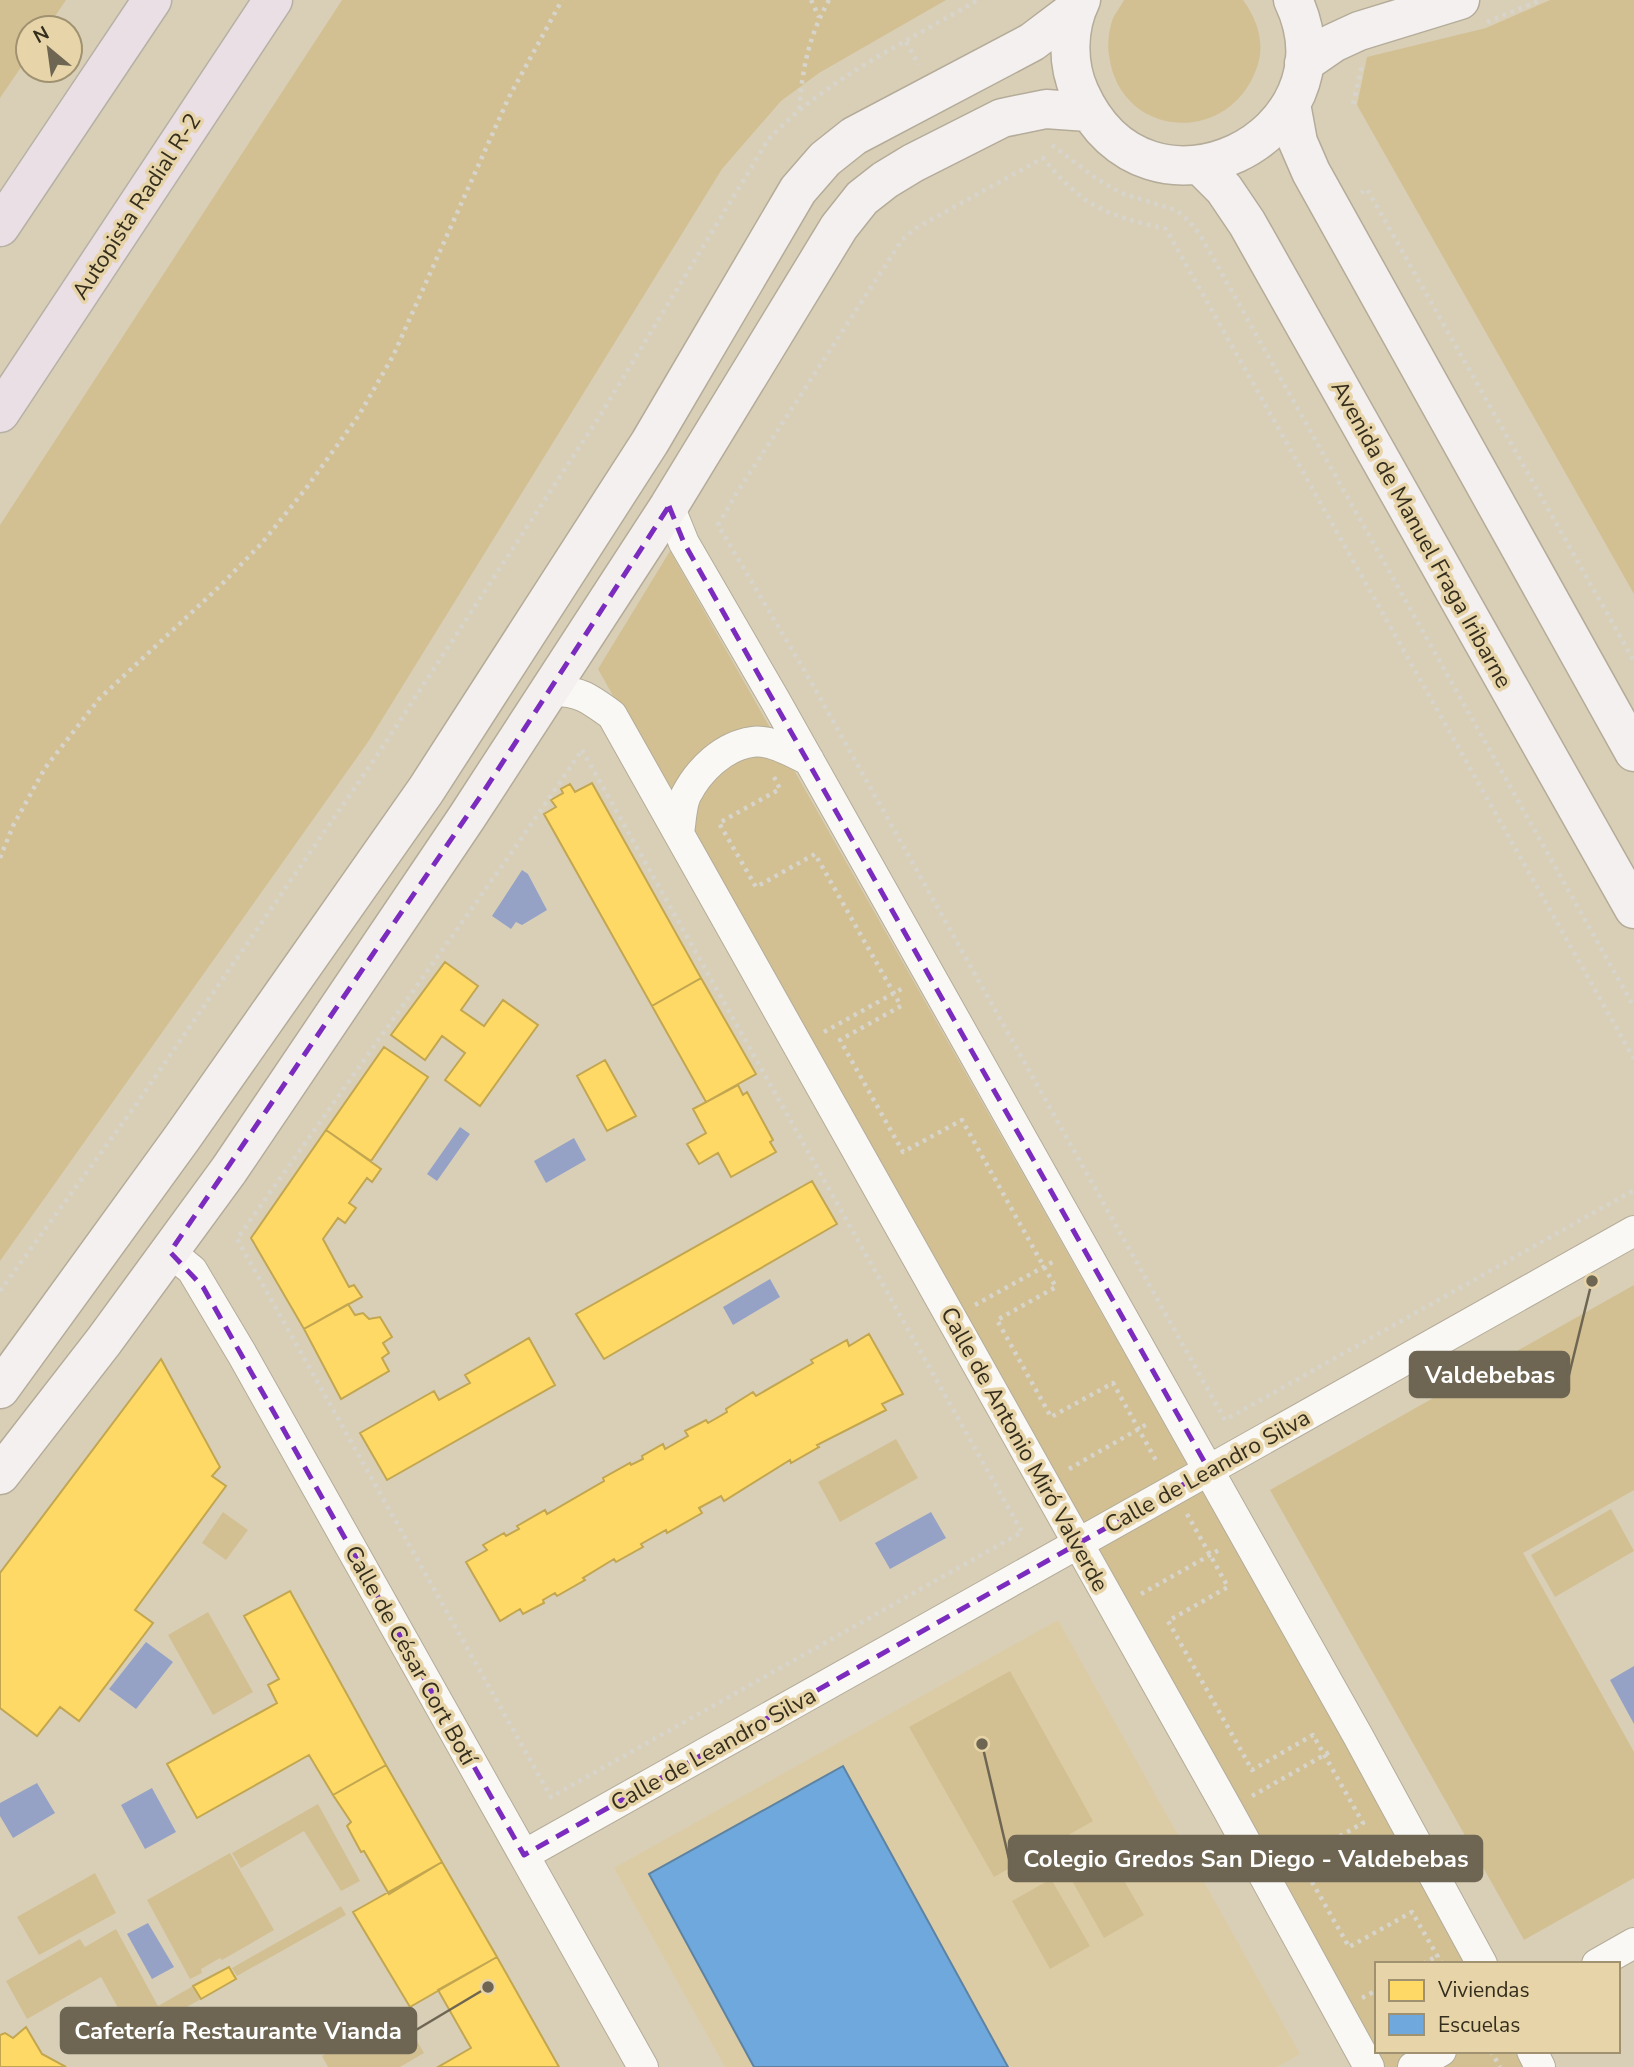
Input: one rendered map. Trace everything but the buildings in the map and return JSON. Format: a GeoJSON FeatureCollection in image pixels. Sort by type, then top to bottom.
{"type":"FeatureCollection","features":[{"type":"Feature","properties":{"kind":"highway"},"geometry":{"type":"LineString","coordinates":[[0,228],[152,0]]}},
{"type":"Feature","properties":{"kind":"highway","name":"Autopista Radial R-2"},"geometry":{"type":"LineString","coordinates":[[0,413],[273,0]]}},
{"type":"Feature","properties":{"kind":"street"},"geometry":{"type":"LineString","coordinates":[[1079,4],[1071,32],[1070,54],[1075,82],[1088,112],[1109,136],[1137,155],[1168,164],[1201,166],[1237,155],[1268,134],[1291,104],[1304,63],[1300,14],[1293,0]]}},
{"type":"Feature","properties":{"kind":"street"},"geometry":{"type":"LineString","coordinates":[[1304,63],[1333,43],[1359,31],[1460,0]]}},
{"type":"Feature","properties":{"kind":"street"},"geometry":{"type":"LineString","coordinates":[[0,1389],[174,1148],[426,790],[650,442],[798,190],[825,159],[854,136],[1032,42],[1079,4]]}},
{"type":"Feature","properties":{"kind":"street"},"geometry":{"type":"LineString","coordinates":[[1291,104],[1298,142],[1311,172],[1634,752]]}},
{"type":"Feature","properties":{"kind":"street"},"geometry":{"type":"LineString","coordinates":[[0,1475],[170,1252],[244,1147],[550,691],[669,506],[839,227],[862,198],[913,163],[1002,118],[1046,109],[1088,112]]}},
{"type":"Feature","properties":{"kind":"street","name":"Avenida de Manuel Fraga Iribarne"},"geometry":{"type":"LineString","coordinates":[[1201,166],[1224,189],[1247,223],[1634,909]]}},
{"type":"Feature","properties":{"kind":"street"},"geometry":{"type":"LineString","coordinates":[[669,506],[684,543],[1209,1470],[1481,1962]]}},
{"type":"Feature","properties":{"kind":"street","name":"Calle de Antonio Miró Valverde"},"geometry":{"type":"LineString","coordinates":[[550,691],[569,690],[590,698],[612,715],[1369,2067]]}},
{"type":"Feature","properties":{"kind":"street"},"geometry":{"type":"LineString","coordinates":[[679,833],[685,797],[706,766],[729,749],[754,741],[778,746],[809,761]]}},
{"type":"Feature","properties":{"kind":"street","name":"Calle de Leandro Silva"},"geometry":{"type":"LineString","coordinates":[[524,1855],[1634,1231]]}},
{"type":"Feature","properties":{"kind":"street","name":"Calle de César Cort Botí"},"geometry":{"type":"LineString","coordinates":[[170,1252],[192,1270],[203,1287],[643,2067]]}},
{"type":"Feature","properties":{"kind":"street"},"geometry":{"type":"LineString","coordinates":[[1601,1962],[1634,1943]]}},
{"type":"Feature","properties":{"kind":"street"},"geometry":{"type":"LineString","coordinates":[[1413,2067],[1438,2053]]}},
{"type":"Feature","properties":{"kind":"path"},"geometry":{"type":"LineString","coordinates":[[0,858],[13,826],[45,768],[99,699],[262,543],[359,415],[393,356],[509,97],[562,0]]}},
{"type":"Feature","properties":{"kind":"path"},"geometry":{"type":"LineString","coordinates":[[811,0],[819,18]]}},
{"type":"Feature","properties":{"kind":"path"},"geometry":{"type":"LineString","coordinates":[[799,110],[804,60],[819,18],[829,0]]}},
{"type":"Feature","properties":{"kind":"path"},"geometry":{"type":"LineString","coordinates":[[0,1291],[135,1106],[376,757],[601,414],[768,140],[822,92],[967,3],[978,0]]}},
{"type":"Feature","properties":{"kind":"path"},"geometry":{"type":"LineString","coordinates":[[906,42],[921,68]]}},
{"type":"Feature","properties":{"kind":"path"},"geometry":{"type":"LineString","coordinates":[[1049,144],[1057,146],[1097,179],[1121,193],[1176,210],[1199,233],[1634,1007]]}},
{"type":"Feature","properties":{"kind":"path"},"geometry":{"type":"LineString","coordinates":[[1634,1059],[1166,229],[1136,223],[1087,202],[1063,183],[1043,158],[916,228],[902,240],[743,482],[718,525],[810,680],[1225,1420],[1634,1190]]}},
{"type":"Feature","properties":{"kind":"path"},"geometry":{"type":"LineString","coordinates":[[1367,189],[1634,661]]}},
{"type":"Feature","properties":{"kind":"path"},"geometry":{"type":"LineString","coordinates":[[754,741],[780,789],[719,823],[755,887],[815,854],[901,1006],[840,1040],[903,1152],[962,1120],[1056,1287],[997,1320],[1051,1417],[1113,1383],[1228,1587],[1168,1620],[1252,1770],[1313,1735],[1363,1823],[1299,1859],[1305,1870],[1349,1947],[1412,1912],[1441,1962]]}},
{"type":"Feature","properties":{"kind":"path"},"geometry":{"type":"LineString","coordinates":[[582,750],[1022,1532],[551,1797],[237,1239],[582,750]]}},
{"type":"Feature","properties":{"kind":"path"},"geometry":{"type":"LineString","coordinates":[[822,1034],[910,984]]}},
{"type":"Feature","properties":{"kind":"path"},"geometry":{"type":"LineString","coordinates":[[967,1310],[1063,1256]]}},
{"type":"Feature","properties":{"kind":"path"},"geometry":{"type":"LineString","coordinates":[[1068,1469],[1151,1423]]}},
{"type":"Feature","properties":{"kind":"path"},"geometry":{"type":"LineString","coordinates":[[1132,1600],[1221,1549]]}},
{"type":"Feature","properties":{"kind":"path"},"geometry":{"type":"LineString","coordinates":[[1241,1802],[1335,1749]]}},
{"type":"Feature","properties":{"kind":"highlighted area"},"geometry":{"type":"Polygon","coordinates":[[[669,506],[684,543],[1209,1470],[524,1855],[203,1287],[170,1252],[484,791],[669,506]]]}},
{"type":"Feature","properties":{"kind":"shaded area"},"geometry":{"type":"Polygon","coordinates":[[[0,0],[66,0],[56,14],[14,14],[14,78],[0,98],[0,0]]]}},
{"type":"Feature","properties":{"kind":"shaded area"},"geometry":{"type":"Polygon","coordinates":[[[342,0],[946,0],[819,73],[781,101],[722,169],[368,742],[0,1261],[0,525],[342,0]]]}},
{"type":"Feature","properties":{"kind":"shaded area"},"geometry":{"type":"Polygon","coordinates":[[[1124,0],[1243,0],[1253,16],[1259,34],[1260,52],[1256,70],[1242,95],[1222,112],[1199,121],[1175,122],[1152,117],[1132,103],[1117,83],[1108,51],[1112,22],[1124,0]]]}},
{"type":"Feature","properties":{"kind":"shaded area"},"geometry":{"type":"Polygon","coordinates":[[[1550,0],[1634,0],[1634,594],[1357,105],[1367,57],[1486,28],[1550,0]]]}},
{"type":"Feature","properties":{"kind":"shaded area"},"geometry":{"type":"Polygon","coordinates":[[[670,551],[1469,1962],[1375,1962],[1375,2049],[598,669],[670,551]]]}},
{"type":"Feature","properties":{"kind":"shaded area"},"geometry":{"type":"Polygon","coordinates":[[[1634,1285],[1634,1490],[1523,1553],[1634,1752],[1634,1878],[1524,1940],[1270,1490],[1634,1285]]]}},
{"type":"Feature","properties":{"kind":"shaded area"},"geometry":{"type":"Polygon","coordinates":[[[896,1439],[918,1478],[840,1522],[818,1482],[896,1439]]]}},
{"type":"Feature","properties":{"kind":"shaded area"},"geometry":{"type":"Polygon","coordinates":[[[1611,1509],[1634,1551],[1555,1597],[1531,1555],[1611,1509]]]}},
{"type":"Feature","properties":{"kind":"shaded area"},"geometry":{"type":"Polygon","coordinates":[[[223,1512],[248,1530],[226,1560],[202,1543],[223,1512]]]}},
{"type":"Feature","properties":{"kind":"shaded area"},"geometry":{"type":"Polygon","coordinates":[[[208,1612],[253,1692],[213,1715],[168,1635],[208,1612]]]}},
{"type":"Feature","properties":{"kind":"shaded area"},"geometry":{"type":"Polygon","coordinates":[[[1058,1620],[1300,2054],[1277,2067],[725,2067],[614,1868],[1058,1620]]]}},
{"type":"Feature","properties":{"kind":"shaded area"},"geometry":{"type":"Polygon","coordinates":[[[1010,1671],[1093,1821],[994,1877],[909,1727],[1010,1671]]]}},
{"type":"Feature","properties":{"kind":"shaded area"},"geometry":{"type":"Polygon","coordinates":[[[318,1804],[360,1881],[341,1891],[304,1831],[241,1868],[232,1853],[318,1804]]]}},
{"type":"Feature","properties":{"kind":"shaded area"},"geometry":{"type":"Polygon","coordinates":[[[1105,1848],[1144,1915],[1104,1938],[1066,1870],[1105,1848]]]}},
{"type":"Feature","properties":{"kind":"shaded area"},"geometry":{"type":"Polygon","coordinates":[[[230,1853],[274,1930],[201,1969],[202,1973],[190,1979],[147,1900],[230,1853]]]}},
{"type":"Feature","properties":{"kind":"shaded area"},"geometry":{"type":"Polygon","coordinates":[[[95,1873],[116,1913],[39,1955],[17,1917],[95,1873]]]}},
{"type":"Feature","properties":{"kind":"shaded area"},"geometry":{"type":"Polygon","coordinates":[[[1051,1879],[1090,1946],[1050,1969],[1012,1901],[1051,1879]]]}},
{"type":"Feature","properties":{"kind":"shaded area"},"geometry":{"type":"Polygon","coordinates":[[[341,1906],[346,1915],[237,1976],[232,1968],[341,1906]]]}},
{"type":"Feature","properties":{"kind":"shaded area"},"geometry":{"type":"Polygon","coordinates":[[[116,1929],[158,2006],[193,1986],[201,1999],[134,2037],[101,1977],[27,2019],[6,1981],[80,1939],[85,1947],[116,1929]]]}},
{"type":"Feature","properties":{"kind":"shaded area"},"geometry":{"type":"Polygon","coordinates":[[[400,2012],[424,2053],[400,2067],[328,2067],[322,2056],[400,2012]]]}},
{"type":"Feature","properties":{"kind":"shaded area"},"geometry":{"type":"Polygon","coordinates":[[[1377,2053],[1520,2053],[1528,2067],[1385,2067],[1377,2053]]]}},
{"type":"Feature","properties":{"kind":"water"},"geometry":{"type":"Polygon","coordinates":[[[522,870],[528,874],[547,910],[522,925],[516,922],[511,929],[492,916],[522,870]]]}},
{"type":"Feature","properties":{"kind":"water"},"geometry":{"type":"Polygon","coordinates":[[[460,1127],[470,1134],[437,1181],[427,1174],[460,1127]]]}},
{"type":"Feature","properties":{"kind":"water"},"geometry":{"type":"Polygon","coordinates":[[[574,1138],[586,1160],[546,1183],[534,1161],[574,1138]]]}},
{"type":"Feature","properties":{"kind":"water"},"geometry":{"type":"Polygon","coordinates":[[[770,1279],[780,1297],[733,1325],[723,1307],[770,1279]]]}},
{"type":"Feature","properties":{"kind":"water"},"geometry":{"type":"Polygon","coordinates":[[[931,1512],[946,1538],[890,1569],[875,1543],[931,1512]]]}},
{"type":"Feature","properties":{"kind":"water"},"geometry":{"type":"Polygon","coordinates":[[[146,1642],[173,1662],[136,1709],[109,1689],[146,1642]]]}},
{"type":"Feature","properties":{"kind":"water"},"geometry":{"type":"Polygon","coordinates":[[[1634,1666],[1634,1724],[1610,1680],[1634,1666]]]}},
{"type":"Feature","properties":{"kind":"water"},"geometry":{"type":"Polygon","coordinates":[[[37,1783],[55,1813],[13,1838],[0,1816],[0,1803],[37,1783]]]}},
{"type":"Feature","properties":{"kind":"water"},"geometry":{"type":"Polygon","coordinates":[[[152,1788],[176,1832],[145,1849],[121,1805],[152,1788]]]}},
{"type":"Feature","properties":{"kind":"water"},"geometry":{"type":"Polygon","coordinates":[[[148,1923],[174,1967],[152,1979],[127,1934],[148,1923]]]}},
{"type":"Feature","properties":{"kind":"place","name":"Valdebebas"},"geometry":{"type":"Point","coordinates":[1592,1281]}},
{"type":"Feature","properties":{"kind":"place","name":"Colegio Gredos San Diego - Valdebebas"},"geometry":{"type":"Point","coordinates":[982,1744]}},
{"type":"Feature","properties":{"kind":"place","name":"Cafetería Restaurante Vianda"},"geometry":{"type":"Point","coordinates":[488,1987]}}]}
